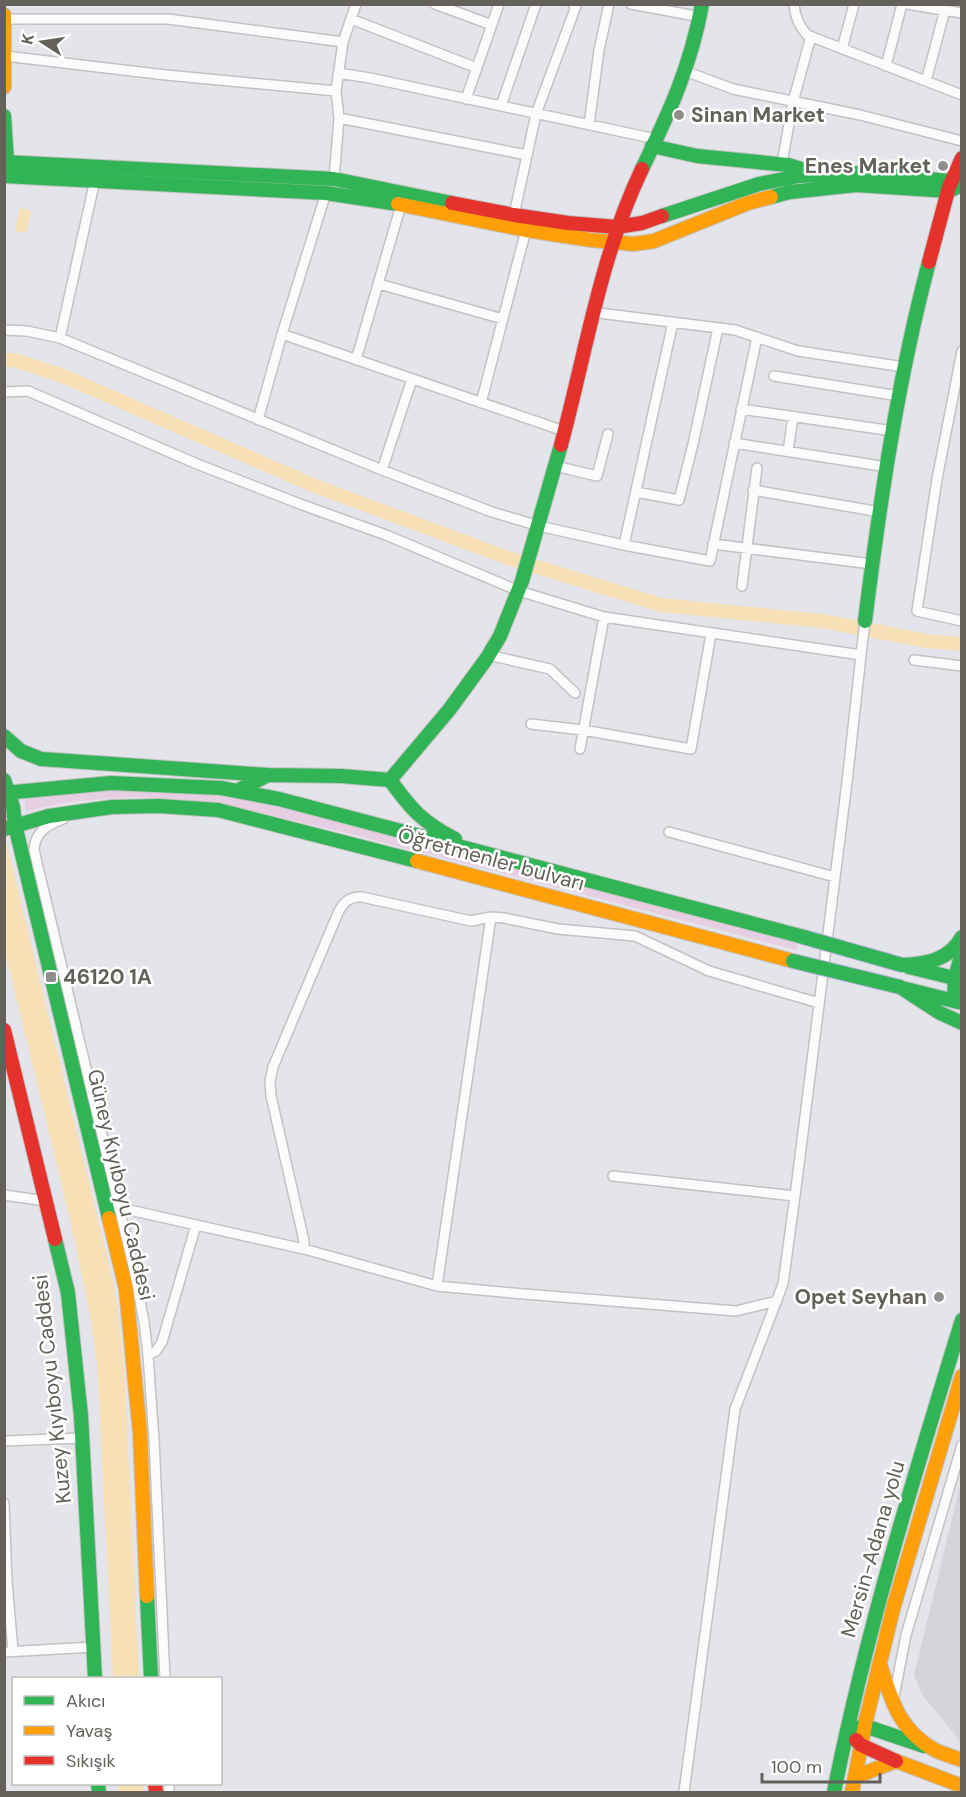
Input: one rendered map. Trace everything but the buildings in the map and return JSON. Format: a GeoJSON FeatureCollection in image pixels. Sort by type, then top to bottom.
{"type":"FeatureCollection","features":[{"type":"Feature","properties":{"kind":"main road"},"geometry":{"type":"LineString","coordinates":[[390,780],[417,751],[488,655],[504,629],[521,586],[538,530],[564,431],[591,312],[617,227],[685,71],[701,11]]}},
{"type":"Feature","properties":{"kind":"main road"},"geometry":{"type":"LineString","coordinates":[[4,87],[5,17]]}},
{"type":"Feature","properties":{"kind":"main road"},"geometry":{"type":"LineString","coordinates":[[4,116],[6,162],[334,179],[514,215],[617,227],[642,223],[759,184],[788,178],[858,173],[956,184]]}},
{"type":"Feature","properties":{"kind":"main road"},"geometry":{"type":"LineString","coordinates":[[654,143],[701,157],[782,164],[800,167],[818,175]]}},
{"type":"Feature","properties":{"kind":"main road"},"geometry":{"type":"LineString","coordinates":[[865,621],[892,430],[904,367],[923,280],[956,184],[962,147]]}},
{"type":"Feature","properties":{"kind":"main road"},"geometry":{"type":"LineString","coordinates":[[4,176],[326,194],[401,205],[526,230],[612,243],[634,244],[654,241],[748,203],[790,192],[856,185],[956,184]]}},
{"type":"Feature","properties":{"kind":"main road"},"geometry":{"type":"LineString","coordinates":[[4,736],[18,751],[29,757],[41,759],[268,775],[341,776],[390,780]]}},
{"type":"Feature","properties":{"kind":"main road"},"geometry":{"type":"LineString","coordinates":[[237,791],[268,775]]}},
{"type":"Feature","properties":{"kind":"main road"},"geometry":{"type":"LineString","coordinates":[[390,780],[411,810],[432,827],[476,851]]}},
{"type":"Feature","properties":{"kind":"main road","name":"Öğretmenler bulvarı"},"geometry":{"type":"LineString","coordinates":[[6,788],[44,788],[111,783],[221,788],[279,799],[958,979]]}},
{"type":"Feature","properties":{"kind":"main road","name":"Güney Kıyıboyu Caddesi"},"geometry":{"type":"LineString","coordinates":[[6,788],[13,807],[9,827],[126,1289],[140,1433],[151,1677]]}},
{"type":"Feature","properties":{"kind":"main road","name":"Öğretmenler bulvarı"},"geometry":{"type":"LineString","coordinates":[[9,827],[49,816],[112,807],[159,806],[218,810],[958,1002]]}},
{"type":"Feature","properties":{"kind":"main road"},"geometry":{"type":"LineString","coordinates":[[902,965],[924,964],[945,958],[962,937]]}},
{"type":"Feature","properties":{"kind":"main road"},"geometry":{"type":"LineString","coordinates":[[958,1002],[958,979],[962,953]]}},
{"type":"Feature","properties":{"kind":"main road"},"geometry":{"type":"LineString","coordinates":[[900,987],[940,1013],[962,1023]]}},
{"type":"Feature","properties":{"kind":"main road","name":"Kuzey Kıyıboyu Caddesi"},"geometry":{"type":"LineString","coordinates":[[4,1030],[68,1293],[81,1416],[95,1677]]}},
{"type":"Feature","properties":{"kind":"main road","name":"Mersin-Adana yolu"},"geometry":{"type":"LineString","coordinates":[[834,1792],[845,1729],[877,1606],[962,1320]]}},
{"type":"Feature","properties":{"kind":"main road","name":"Mersin-Adana yolu"},"geometry":{"type":"LineString","coordinates":[[852,1792],[865,1726],[893,1610],[962,1376]]}},
{"type":"Feature","properties":{"kind":"main road"},"geometry":{"type":"LineString","coordinates":[[880,1665],[893,1705],[908,1729],[935,1750]]}},
{"type":"Feature","properties":{"kind":"main road"},"geometry":{"type":"LineString","coordinates":[[845,1729],[865,1726],[962,1760]]}},
{"type":"Feature","properties":{"kind":"main road"},"geometry":{"type":"LineString","coordinates":[[845,1729],[861,1745],[962,1786]]}},
{"type":"Feature","properties":{"kind":"main road"},"geometry":{"type":"LineString","coordinates":[[855,1777],[896,1761]]}},
{"type":"Feature","properties":{"kind":"street"},"geometry":{"type":"LineString","coordinates":[[334,179],[339,118],[336,91],[338,74],[343,42],[356,4]]}},
{"type":"Feature","properties":{"kind":"street"},"geometry":{"type":"LineString","coordinates":[[435,4],[492,25]]}},
{"type":"Feature","properties":{"kind":"street"},"geometry":{"type":"LineString","coordinates":[[466,99],[499,4]]}},
{"type":"Feature","properties":{"kind":"street"},"geometry":{"type":"LineString","coordinates":[[501,106],[537,4]]}},
{"type":"Feature","properties":{"kind":"street"},"geometry":{"type":"LineString","coordinates":[[514,215],[536,114],[576,6],[573,4]]}},
{"type":"Feature","properties":{"kind":"street"},"geometry":{"type":"LineString","coordinates":[[589,125],[599,50],[609,4]]}},
{"type":"Feature","properties":{"kind":"street"},"geometry":{"type":"LineString","coordinates":[[631,4],[701,11]]}},
{"type":"Feature","properties":{"kind":"street"},"geometry":{"type":"LineString","coordinates":[[794,4],[799,26],[807,35],[962,95]]}},
{"type":"Feature","properties":{"kind":"street"},"geometry":{"type":"LineString","coordinates":[[842,49],[854,4]]}},
{"type":"Feature","properties":{"kind":"street"},"geometry":{"type":"LineString","coordinates":[[886,66],[902,4]]}},
{"type":"Feature","properties":{"kind":"street"},"geometry":{"type":"LineString","coordinates":[[907,4],[962,13]]}},
{"type":"Feature","properties":{"kind":"street"},"geometry":{"type":"LineString","coordinates":[[926,81],[945,10]]}},
{"type":"Feature","properties":{"kind":"street"},"geometry":{"type":"LineString","coordinates":[[5,17],[168,19],[343,42]]}},
{"type":"Feature","properties":{"kind":"street"},"geometry":{"type":"LineString","coordinates":[[351,19],[477,68]]}},
{"type":"Feature","properties":{"kind":"street"},"geometry":{"type":"LineString","coordinates":[[782,164],[793,102],[811,36]]}},
{"type":"Feature","properties":{"kind":"street"},"geometry":{"type":"LineString","coordinates":[[5,56],[166,75],[336,91]]}},
{"type":"Feature","properties":{"kind":"street"},"geometry":{"type":"LineString","coordinates":[[685,71],[733,89],[860,115],[962,141]]}},
{"type":"Feature","properties":{"kind":"street"},"geometry":{"type":"LineString","coordinates":[[338,74],[370,78],[589,125],[654,143]]}},
{"type":"Feature","properties":{"kind":"street"},"geometry":{"type":"LineString","coordinates":[[339,118],[527,155]]}},
{"type":"Feature","properties":{"kind":"street"},"geometry":{"type":"LineString","coordinates":[[60,338],[95,180]]}},
{"type":"Feature","properties":{"kind":"street"},"geometry":{"type":"LineString","coordinates":[[258,420],[326,194]]}},
{"type":"Feature","properties":{"kind":"street"},"geometry":{"type":"LineString","coordinates":[[356,360],[401,205]]}},
{"type":"Feature","properties":{"kind":"street"},"geometry":{"type":"LineString","coordinates":[[481,403],[526,230]]}},
{"type":"Feature","properties":{"kind":"street"},"geometry":{"type":"LineString","coordinates":[[379,285],[503,319]]}},
{"type":"Feature","properties":{"kind":"street"},"geometry":{"type":"LineString","coordinates":[[591,312],[735,330],[798,351],[904,367]]}},
{"type":"Feature","properties":{"kind":"street"},"geometry":{"type":"LineString","coordinates":[[624,545],[674,322]]}},
{"type":"Feature","properties":{"kind":"street"},"geometry":{"type":"LineString","coordinates":[[636,492],[679,500],[718,328]]}},
{"type":"Feature","properties":{"kind":"street"},"geometry":{"type":"LineString","coordinates":[[4,330],[27,331],[60,338],[382,470],[538,530],[710,561],[757,337]]}},
{"type":"Feature","properties":{"kind":"street"},"geometry":{"type":"LineString","coordinates":[[282,334],[564,431]]}},
{"type":"Feature","properties":{"kind":"street"},"geometry":{"type":"LineString","coordinates":[[961,353],[937,479],[917,611],[962,621]]}},
{"type":"Feature","properties":{"kind":"street"},"geometry":{"type":"LineString","coordinates":[[774,376],[899,396]]}},
{"type":"Feature","properties":{"kind":"street"},"geometry":{"type":"LineString","coordinates":[[382,470],[412,379]]}},
{"type":"Feature","properties":{"kind":"street"},"geometry":{"type":"LineString","coordinates":[[4,392],[28,391],[197,464],[603,617],[861,655]]}},
{"type":"Feature","properties":{"kind":"street"},"geometry":{"type":"LineString","coordinates":[[741,409],[892,430]]}},
{"type":"Feature","properties":{"kind":"street"},"geometry":{"type":"LineString","coordinates":[[788,451],[793,417]]}},
{"type":"Feature","properties":{"kind":"street"},"geometry":{"type":"LineString","coordinates":[[555,466],[597,476],[608,434]]}},
{"type":"Feature","properties":{"kind":"street"},"geometry":{"type":"LineString","coordinates":[[734,443],[887,467]]}},
{"type":"Feature","properties":{"kind":"street"},"geometry":{"type":"LineString","coordinates":[[742,586],[757,468]]}},
{"type":"Feature","properties":{"kind":"street"},"geometry":{"type":"LineString","coordinates":[[753,490],[880,512]]}},
{"type":"Feature","properties":{"kind":"street"},"geometry":{"type":"LineString","coordinates":[[713,544],[872,564]]}},
{"type":"Feature","properties":{"kind":"street"},"geometry":{"type":"LineString","coordinates":[[580,748],[603,617]]}},
{"type":"Feature","properties":{"kind":"street"},"geometry":{"type":"LineString","coordinates":[[684,1792],[735,1409],[783,1284],[865,621]]}},
{"type":"Feature","properties":{"kind":"street"},"geometry":{"type":"LineString","coordinates":[[531,724],[583,730],[691,749],[711,634]]}},
{"type":"Feature","properties":{"kind":"street"},"geometry":{"type":"LineString","coordinates":[[488,655],[550,669],[575,693]]}},
{"type":"Feature","properties":{"kind":"street"},"geometry":{"type":"LineString","coordinates":[[914,660],[962,666]]}},
{"type":"Feature","properties":{"kind":"street"},"geometry":{"type":"LineString","coordinates":[[80,812],[53,823],[39,834],[34,850],[120,1208],[144,1322],[154,1451],[165,1677]]}},
{"type":"Feature","properties":{"kind":"street"},"geometry":{"type":"LineString","coordinates":[[669,832],[835,877]]}},
{"type":"Feature","properties":{"kind":"street"},"geometry":{"type":"LineString","coordinates":[[304,1249],[271,1096],[270,1081],[273,1067],[341,906],[351,898],[362,897],[471,921],[491,917],[558,928],[635,936],[709,971],[819,1003]]}},
{"type":"Feature","properties":{"kind":"street"},"geometry":{"type":"LineString","coordinates":[[437,1286],[491,917]]}},
{"type":"Feature","properties":{"kind":"street"},"geometry":{"type":"LineString","coordinates":[[635,936],[639,920]]}},
{"type":"Feature","properties":{"kind":"street"},"geometry":{"type":"LineString","coordinates":[[613,1176],[795,1196]]}},
{"type":"Feature","properties":{"kind":"street"},"geometry":{"type":"LineString","coordinates":[[4,1195],[46,1201]]}},
{"type":"Feature","properties":{"kind":"street"},"geometry":{"type":"LineString","coordinates":[[105,1205],[304,1249],[437,1286],[736,1311],[777,1300]]}},
{"type":"Feature","properties":{"kind":"street"},"geometry":{"type":"LineString","coordinates":[[148,1355],[156,1351],[162,1342],[196,1225]]}},
{"type":"Feature","properties":{"kind":"street"},"geometry":{"type":"LineString","coordinates":[[4,1441],[82,1438]]}},
{"type":"Feature","properties":{"kind":"street"},"geometry":{"type":"LineString","coordinates":[[893,1705],[906,1635],[962,1445]]}},
{"type":"Feature","properties":{"kind":"street"},"geometry":{"type":"LineString","coordinates":[[4,1503],[9,1652],[94,1647]]}},
{"type":"Feature","properties":{"kind":"shaded area"},"geometry":{"type":"Polygon","coordinates":[[[20,208],[31,211],[26,233],[15,231],[20,208]]]}},
{"type":"Feature","properties":{"kind":"shaded area"},"geometry":{"type":"Polygon","coordinates":[[[126,789],[225,796],[274,806],[798,942],[797,950],[355,835],[223,804],[126,797],[69,802],[26,811],[24,795],[126,789]]]}},
{"type":"Feature","properties":{"kind":"shaded area"},"geometry":{"type":"Polygon","coordinates":[[[4,832],[115,1290],[124,1363],[139,1677],[113,1677],[97,1361],[71,1224],[5,951],[4,832]]]}},
{"type":"Feature","properties":{"kind":"shaded area"},"geometry":{"type":"Polygon","coordinates":[[[961,1482],[961,1742],[923,1696],[914,1675],[961,1482]]]}},
{"type":"Feature","properties":{"kind":"shaded area"},"geometry":{"type":"Polygon","coordinates":[[[118,1785],[144,1785],[144,1792],[118,1792],[118,1785]]]}},
{"type":"Feature","properties":{"kind":"waterway"},"geometry":{"type":"LineString","coordinates":[[4,360],[14,360],[63,376],[315,486],[508,558],[661,605],[822,621],[927,641],[962,644]]}},
{"type":"Feature","properties":{"kind":"traffic: fast"},"geometry":{"type":"LineString","coordinates":[[642,169],[670,109],[685,69],[702,4]]}},
{"type":"Feature","properties":{"kind":"traffic: fast"},"geometry":{"type":"LineString","coordinates":[[4,116],[7,162]]}},
{"type":"Feature","properties":{"kind":"traffic: fast"},"geometry":{"type":"LineString","coordinates":[[652,146],[697,156],[788,165],[814,173]]}},
{"type":"Feature","properties":{"kind":"traffic: fast"},"geometry":{"type":"LineString","coordinates":[[4,162],[334,179],[452,203]]}},
{"type":"Feature","properties":{"kind":"traffic: fast"},"geometry":{"type":"LineString","coordinates":[[662,216],[759,184],[799,176],[858,173],[962,182]]}},
{"type":"Feature","properties":{"kind":"traffic: fast"},"geometry":{"type":"LineString","coordinates":[[4,176],[326,193],[398,204]]}},
{"type":"Feature","properties":{"kind":"traffic: fast"},"geometry":{"type":"LineString","coordinates":[[771,197],[790,192],[856,185],[949,191],[962,185]]}},
{"type":"Feature","properties":{"kind":"traffic: fast"},"geometry":{"type":"LineString","coordinates":[[865,621],[891,440],[908,350],[929,262]]}},
{"type":"Feature","properties":{"kind":"traffic: fast"},"geometry":{"type":"LineString","coordinates":[[4,736],[21,751],[41,759],[268,775],[341,776],[390,780],[449,710],[500,636],[522,581],[561,445]]}},
{"type":"Feature","properties":{"kind":"traffic: fast"},"geometry":{"type":"LineString","coordinates":[[237,791],[268,775]]}},
{"type":"Feature","properties":{"kind":"traffic: fast"},"geometry":{"type":"LineString","coordinates":[[4,780],[13,807],[15,825],[109,1218]]}},
{"type":"Feature","properties":{"kind":"traffic: fast"},"geometry":{"type":"LineString","coordinates":[[390,780],[418,814],[455,839]]}},
{"type":"Feature","properties":{"kind":"traffic: fast"},"geometry":{"type":"LineString","coordinates":[[4,793],[111,783],[221,788],[279,799],[800,936]]}},
{"type":"Feature","properties":{"kind":"traffic: fast"},"geometry":{"type":"LineString","coordinates":[[4,829],[49,816],[112,807],[159,806],[218,810],[417,861]]}},
{"type":"Feature","properties":{"kind":"traffic: fast"},"geometry":{"type":"LineString","coordinates":[[800,936],[902,965]]}},
{"type":"Feature","properties":{"kind":"traffic: fast"},"geometry":{"type":"LineString","coordinates":[[902,965],[929,962],[944,956],[957,945],[962,937]]}},
{"type":"Feature","properties":{"kind":"traffic: fast"},"geometry":{"type":"LineString","coordinates":[[954,1001],[955,978],[962,953]]}},
{"type":"Feature","properties":{"kind":"traffic: fast"},"geometry":{"type":"LineString","coordinates":[[793,961],[900,987]]}},
{"type":"Feature","properties":{"kind":"traffic: fast"},"geometry":{"type":"LineString","coordinates":[[909,967],[962,980]]}},
{"type":"Feature","properties":{"kind":"traffic: fast"},"geometry":{"type":"LineString","coordinates":[[900,987],[940,1013],[962,1023]]}},
{"type":"Feature","properties":{"kind":"traffic: fast"},"geometry":{"type":"LineString","coordinates":[[906,989],[962,1003]]}},
{"type":"Feature","properties":{"kind":"traffic: fast"},"geometry":{"type":"LineString","coordinates":[[55,1239],[68,1293],[81,1416],[95,1677]]}},
{"type":"Feature","properties":{"kind":"traffic: fast"},"geometry":{"type":"LineString","coordinates":[[834,1792],[876,1613],[962,1320]]}},
{"type":"Feature","properties":{"kind":"traffic: fast"},"geometry":{"type":"LineString","coordinates":[[147,1596],[151,1677]]}},
{"type":"Feature","properties":{"kind":"traffic: fast"},"geometry":{"type":"LineString","coordinates":[[857,1728],[865,1726],[924,1746]]}},
{"type":"Feature","properties":{"kind":"traffic: fast"},"geometry":{"type":"LineString","coordinates":[[98,1785],[99,1792]]}},
{"type":"Feature","properties":{"kind":"traffic: slow"},"geometry":{"type":"LineString","coordinates":[[4,15],[4,87]]}},
{"type":"Feature","properties":{"kind":"traffic: slow"},"geometry":{"type":"LineString","coordinates":[[398,204],[526,230],[634,244],[654,241],[748,203],[771,197]]}},
{"type":"Feature","properties":{"kind":"traffic: slow"},"geometry":{"type":"LineString","coordinates":[[417,861],[793,961]]}},
{"type":"Feature","properties":{"kind":"traffic: slow"},"geometry":{"type":"LineString","coordinates":[[109,1218],[126,1289],[140,1433],[147,1596]]}},
{"type":"Feature","properties":{"kind":"traffic: slow"},"geometry":{"type":"LineString","coordinates":[[852,1792],[866,1720],[893,1609],[962,1376]]}},
{"type":"Feature","properties":{"kind":"traffic: slow"},"geometry":{"type":"LineString","coordinates":[[880,1664],[898,1713],[913,1733],[935,1750],[962,1760]]}},
{"type":"Feature","properties":{"kind":"traffic: slow"},"geometry":{"type":"LineString","coordinates":[[855,1777],[896,1761],[962,1786]]}},
{"type":"Feature","properties":{"kind":"traffic: jam"},"geometry":{"type":"LineString","coordinates":[[929,262],[949,187],[962,158]]}},
{"type":"Feature","properties":{"kind":"traffic: jam"},"geometry":{"type":"LineString","coordinates":[[561,445],[605,270],[627,202],[642,169]]}},
{"type":"Feature","properties":{"kind":"traffic: jam"},"geometry":{"type":"LineString","coordinates":[[452,203],[568,223],[617,227],[642,223],[662,216]]}},
{"type":"Feature","properties":{"kind":"traffic: jam"},"geometry":{"type":"LineString","coordinates":[[4,1030],[55,1239]]}},
{"type":"Feature","properties":{"kind":"traffic: jam"},"geometry":{"type":"LineString","coordinates":[[856,1740],[861,1745],[896,1761]]}},
{"type":"Feature","properties":{"kind":"traffic: jam"},"geometry":{"type":"LineString","coordinates":[[155,1785],[156,1792]]}},
{"type":"Feature","properties":{"kind":"place","name":"Sinan Market"},"geometry":{"type":"Point","coordinates":[679,115]}},
{"type":"Feature","properties":{"kind":"place","name":"Enes Market"},"geometry":{"type":"Point","coordinates":[943,166]}},
{"type":"Feature","properties":{"kind":"place","name":"46120 1A"},"geometry":{"type":"Point","coordinates":[51,977]}},
{"type":"Feature","properties":{"kind":"place","name":"Opet Seyhan"},"geometry":{"type":"Point","coordinates":[939,1297]}}]}
